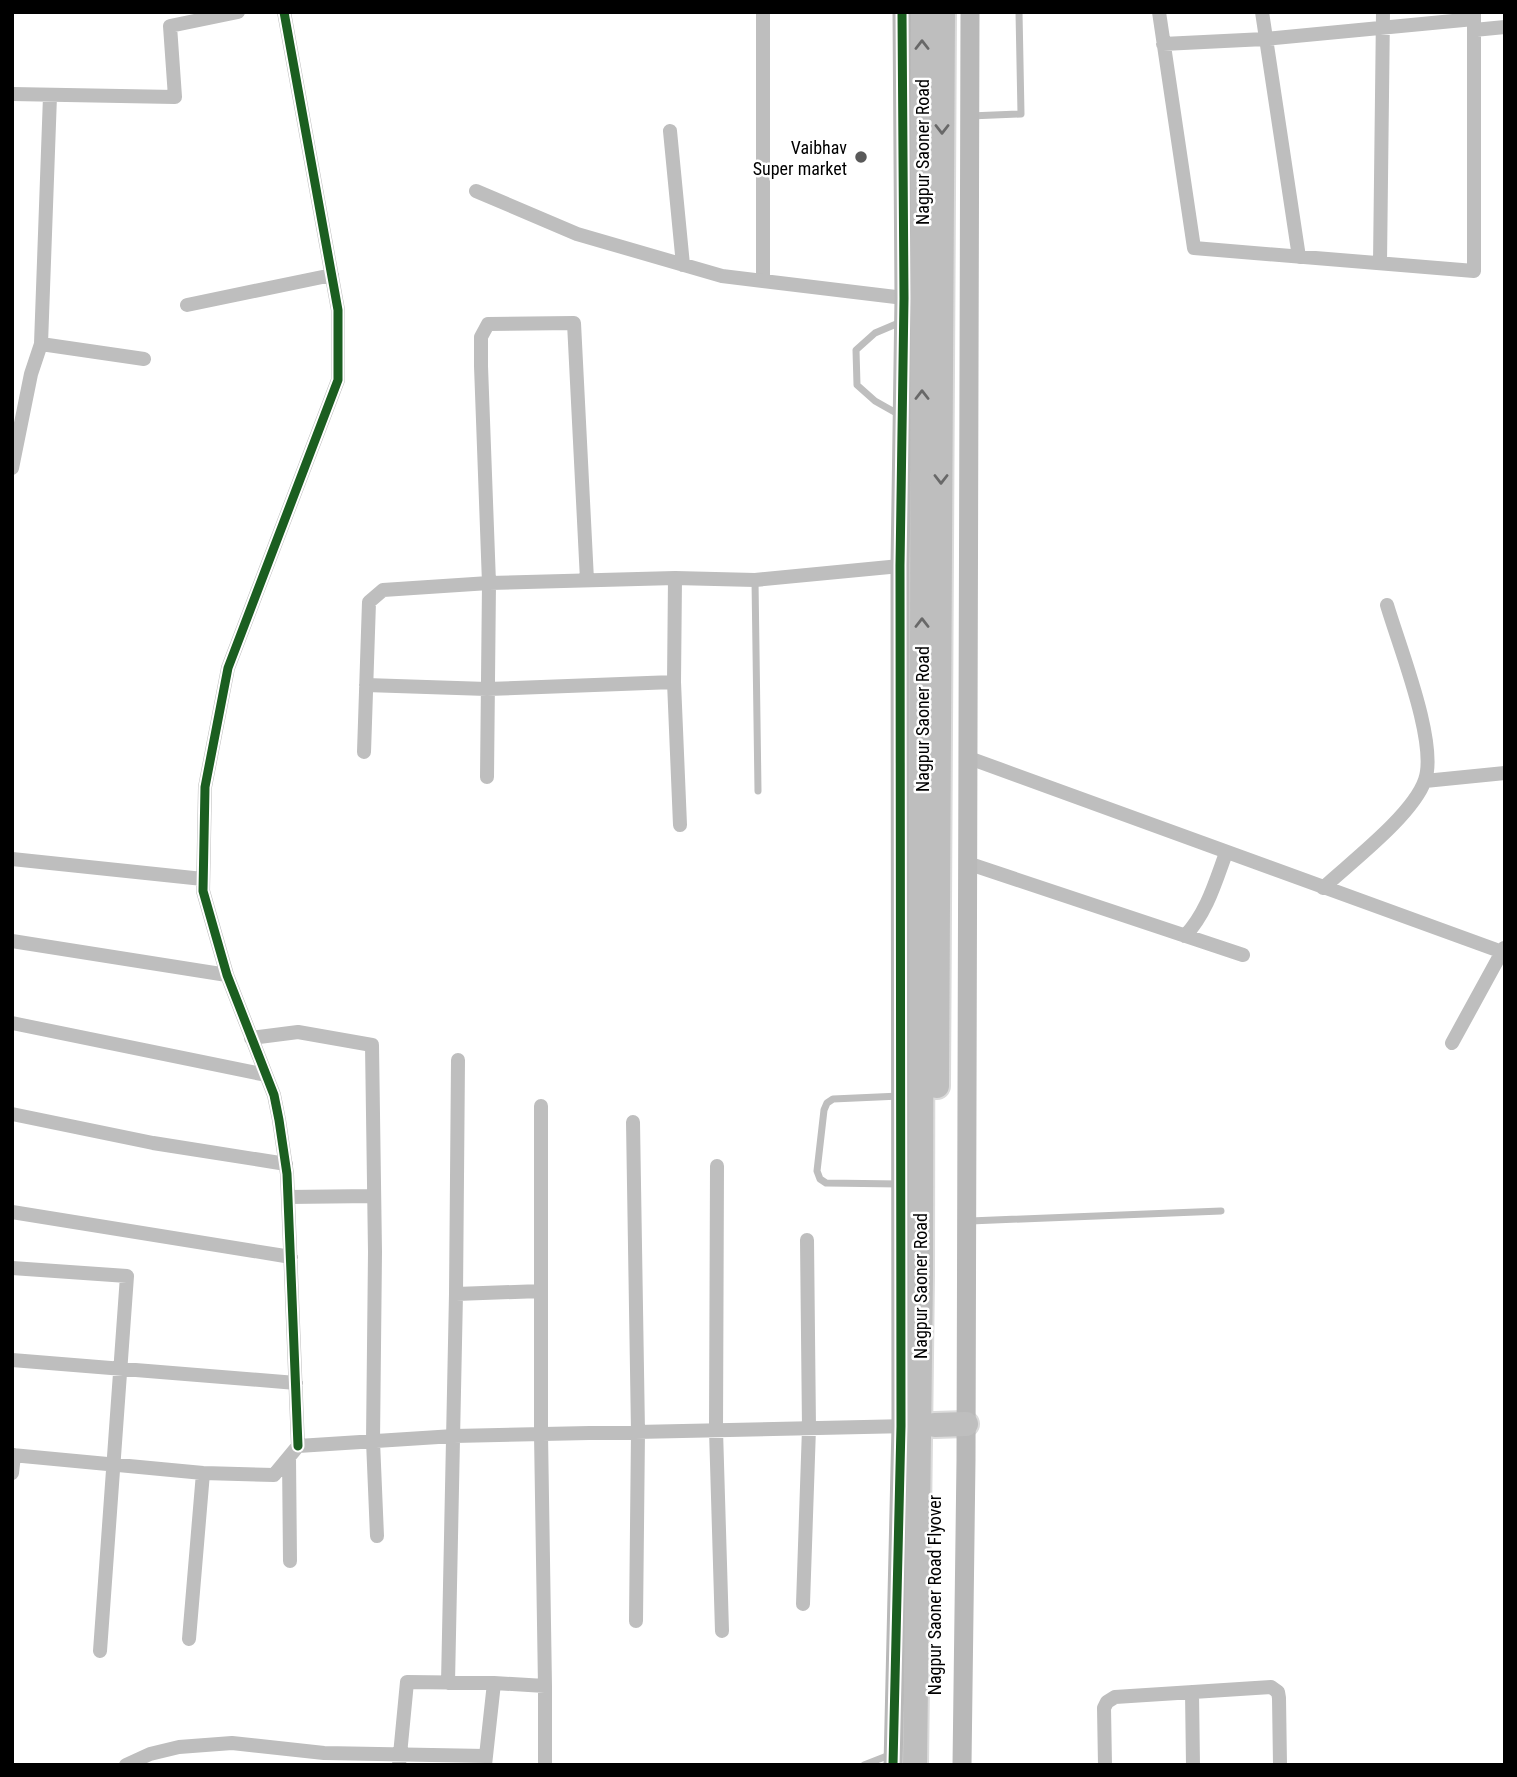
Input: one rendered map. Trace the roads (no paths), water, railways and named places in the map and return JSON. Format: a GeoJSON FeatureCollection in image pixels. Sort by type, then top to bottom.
{"type":"FeatureCollection","features":[{"type":"Feature","properties":{"kind":"highway","name":"Nagpur Saoner Road"},"geometry":{"type":"LineString","coordinates":[[918,1426],[921,1275],[923,12]]}},
{"type":"Feature","properties":{"kind":"highway","name":"Nagpur Saoner Road"},"geometry":{"type":"LineString","coordinates":[[918,1426],[943,12]]}},
{"type":"Feature","properties":{"kind":"highway"},"geometry":{"type":"LineString","coordinates":[[918,1426],[966,1424]]}},
{"type":"Feature","properties":{"kind":"highway","name":"Nagpur Saoner Road Flyover"},"geometry":{"type":"LineString","coordinates":[[918,1426],[926,1460],[932,1765]]}},
{"type":"Feature","properties":{"kind":"highway","name":"Nagpur Saoner Road Flyover"},"geometry":{"type":"LineString","coordinates":[[915,1765],[926,1460]]}},
{"type":"Feature","properties":{"kind":"street"},"geometry":{"type":"LineString","coordinates":[[12,94],[175,97],[169,19],[238,12]]}},
{"type":"Feature","properties":{"kind":"street"},"geometry":{"type":"LineString","coordinates":[[284,12],[338,310],[338,380],[228,668],[205,787],[203,891],[227,975],[275,1095],[286,1164],[296,1383],[290,1561]]}},
{"type":"Feature","properties":{"kind":"street"},"geometry":{"type":"LineString","coordinates":[[763,12],[763,281]]}},
{"type":"Feature","properties":{"kind":"street"},"geometry":{"type":"LineString","coordinates":[[893,1759],[918,1426],[901,1184],[900,1097],[900,566],[904,298],[902,12]]}},
{"type":"Feature","properties":{"kind":"street"},"geometry":{"type":"LineString","coordinates":[[962,1765],[966,1424],[970,12]]}},
{"type":"Feature","properties":{"kind":"street"},"geometry":{"type":"LineString","coordinates":[[1159,12],[1194,248],[1474,271],[1474,20]]}},
{"type":"Feature","properties":{"kind":"street"},"geometry":{"type":"LineString","coordinates":[[1262,12],[1299,257]]}},
{"type":"Feature","properties":{"kind":"street"},"geometry":{"type":"LineString","coordinates":[[1380,263],[1382,12]]}},
{"type":"Feature","properties":{"kind":"street"},"geometry":{"type":"LineString","coordinates":[[1163,44],[1265,39],[1474,20],[1505,27]]}},
{"type":"Feature","properties":{"kind":"street"},"geometry":{"type":"LineString","coordinates":[[12,468],[31,374],[41,344],[50,96]]}},
{"type":"Feature","properties":{"kind":"street"},"geometry":{"type":"LineString","coordinates":[[670,131],[683,265]]}},
{"type":"Feature","properties":{"kind":"street"},"geometry":{"type":"LineString","coordinates":[[476,191],[577,234],[722,276],[904,298]]}},
{"type":"Feature","properties":{"kind":"street"},"geometry":{"type":"LineString","coordinates":[[187,305],[332,275]]}},
{"type":"Feature","properties":{"kind":"street"},"geometry":{"type":"LineString","coordinates":[[487,778],[489,583],[481,337],[488,324],[574,323],[587,580]]}},
{"type":"Feature","properties":{"kind":"street"},"geometry":{"type":"LineString","coordinates":[[41,344],[144,359]]}},
{"type":"Feature","properties":{"kind":"street"},"geometry":{"type":"LineString","coordinates":[[364,752],[369,602],[383,590],[587,580],[755,580],[900,566]]}},
{"type":"Feature","properties":{"kind":"street"},"geometry":{"type":"LineString","coordinates":[[675,578],[674,682],[680,825]]}},
{"type":"Feature","properties":{"kind":"street"},"geometry":{"type":"LineString","coordinates":[[1323,888],[1397,820],[1415,799],[1425,781],[1429,760],[1426,733],[1387,605]]}},
{"type":"Feature","properties":{"kind":"street"},"geometry":{"type":"LineString","coordinates":[[366,685],[488,689],[674,682]]}},
{"type":"Feature","properties":{"kind":"street"},"geometry":{"type":"LineString","coordinates":[[969,758],[1323,888],[1504,951],[1452,1043]]}},
{"type":"Feature","properties":{"kind":"street"},"geometry":{"type":"LineString","coordinates":[[1425,781],[1505,773]]}},
{"type":"Feature","properties":{"kind":"street"},"geometry":{"type":"LineString","coordinates":[[1185,936],[1199,921],[1207,906],[1226,853]]}},
{"type":"Feature","properties":{"kind":"street"},"geometry":{"type":"LineString","coordinates":[[12,859],[204,879]]}},
{"type":"Feature","properties":{"kind":"street"},"geometry":{"type":"LineString","coordinates":[[967,863],[1243,955]]}},
{"type":"Feature","properties":{"kind":"street"},"geometry":{"type":"LineString","coordinates":[[12,941],[227,975]]}},
{"type":"Feature","properties":{"kind":"street"},"geometry":{"type":"LineString","coordinates":[[12,1023],[266,1075]]}},
{"type":"Feature","properties":{"kind":"street"},"geometry":{"type":"LineString","coordinates":[[251,1038],[298,1032],[372,1045],[373,1441],[377,1536]]}},
{"type":"Feature","properties":{"kind":"street"},"geometry":{"type":"LineString","coordinates":[[448,1683],[458,1059]]}},
{"type":"Feature","properties":{"kind":"street"},"geometry":{"type":"LineString","coordinates":[[541,1106],[545,1765]]}},
{"type":"Feature","properties":{"kind":"street"},"geometry":{"type":"LineString","coordinates":[[12,1114],[153,1143],[286,1164]]}},
{"type":"Feature","properties":{"kind":"street"},"geometry":{"type":"LineString","coordinates":[[634,1122],[638,1432],[636,1621]]}},
{"type":"Feature","properties":{"kind":"street"},"geometry":{"type":"LineString","coordinates":[[717,1166],[716,1430],[722,1630]]}},
{"type":"Feature","properties":{"kind":"street"},"geometry":{"type":"LineString","coordinates":[[288,1197],[374,1196]]}},
{"type":"Feature","properties":{"kind":"street"},"geometry":{"type":"LineString","coordinates":[[12,1212],[290,1257]]}},
{"type":"Feature","properties":{"kind":"street"},"geometry":{"type":"LineString","coordinates":[[803,1604],[809,1428],[807,1240]]}},
{"type":"Feature","properties":{"kind":"street"},"geometry":{"type":"LineString","coordinates":[[12,1268],[127,1276],[100,1651]]}},
{"type":"Feature","properties":{"kind":"street"},"geometry":{"type":"LineString","coordinates":[[456,1294],[541,1291]]}},
{"type":"Feature","properties":{"kind":"street"},"geometry":{"type":"LineString","coordinates":[[12,1360],[296,1383]]}},
{"type":"Feature","properties":{"kind":"street"},"geometry":{"type":"LineString","coordinates":[[12,1473],[13,1455],[203,1473],[274,1475],[294,1451],[373,1441],[454,1436],[918,1426]]}},
{"type":"Feature","properties":{"kind":"street"},"geometry":{"type":"LineString","coordinates":[[189,1639],[203,1473]]}},
{"type":"Feature","properties":{"kind":"street"},"geometry":{"type":"LineString","coordinates":[[399,1759],[407,1682],[545,1686]]}},
{"type":"Feature","properties":{"kind":"street"},"geometry":{"type":"LineString","coordinates":[[126,1765],[178,1747],[232,1743],[323,1759],[486,1760],[494,1683]]}},
{"type":"Feature","properties":{"kind":"street"},"geometry":{"type":"LineString","coordinates":[[1105,1765],[1104,1708],[1107,1702],[1115,1697],[1271,1687],[1278,1692],[1280,1765]]}},
{"type":"Feature","properties":{"kind":"street"},"geometry":{"type":"LineString","coordinates":[[1192,1692],[1193,1765]]}},
{"type":"Feature","properties":{"kind":"lane"},"geometry":{"type":"LineString","coordinates":[[970,116],[1021,114],[1019,12]]}},
{"type":"Feature","properties":{"kind":"lane"},"geometry":{"type":"LineString","coordinates":[[902,416],[874,401],[858,385],[856,351],[875,333],[903,321]]}},
{"type":"Feature","properties":{"kind":"lane"},"geometry":{"type":"LineString","coordinates":[[755,580],[758,791]]}},
{"type":"Feature","properties":{"kind":"lane"},"geometry":{"type":"LineString","coordinates":[[900,1097],[833,1099],[827,1103],[817,1171],[820,1179],[827,1183],[901,1184]]}},
{"type":"Feature","properties":{"kind":"lane"},"geometry":{"type":"LineString","coordinates":[[966,1222],[1221,1211]]}},
{"type":"Feature","properties":{"kind":"lane"},"geometry":{"type":"LineString","coordinates":[[864,1765],[893,1759]]}},
{"type":"Feature","properties":{"kind":"place","name":"Vaibhav Super market"},"geometry":{"type":"Point","coordinates":[861,157]}}]}
